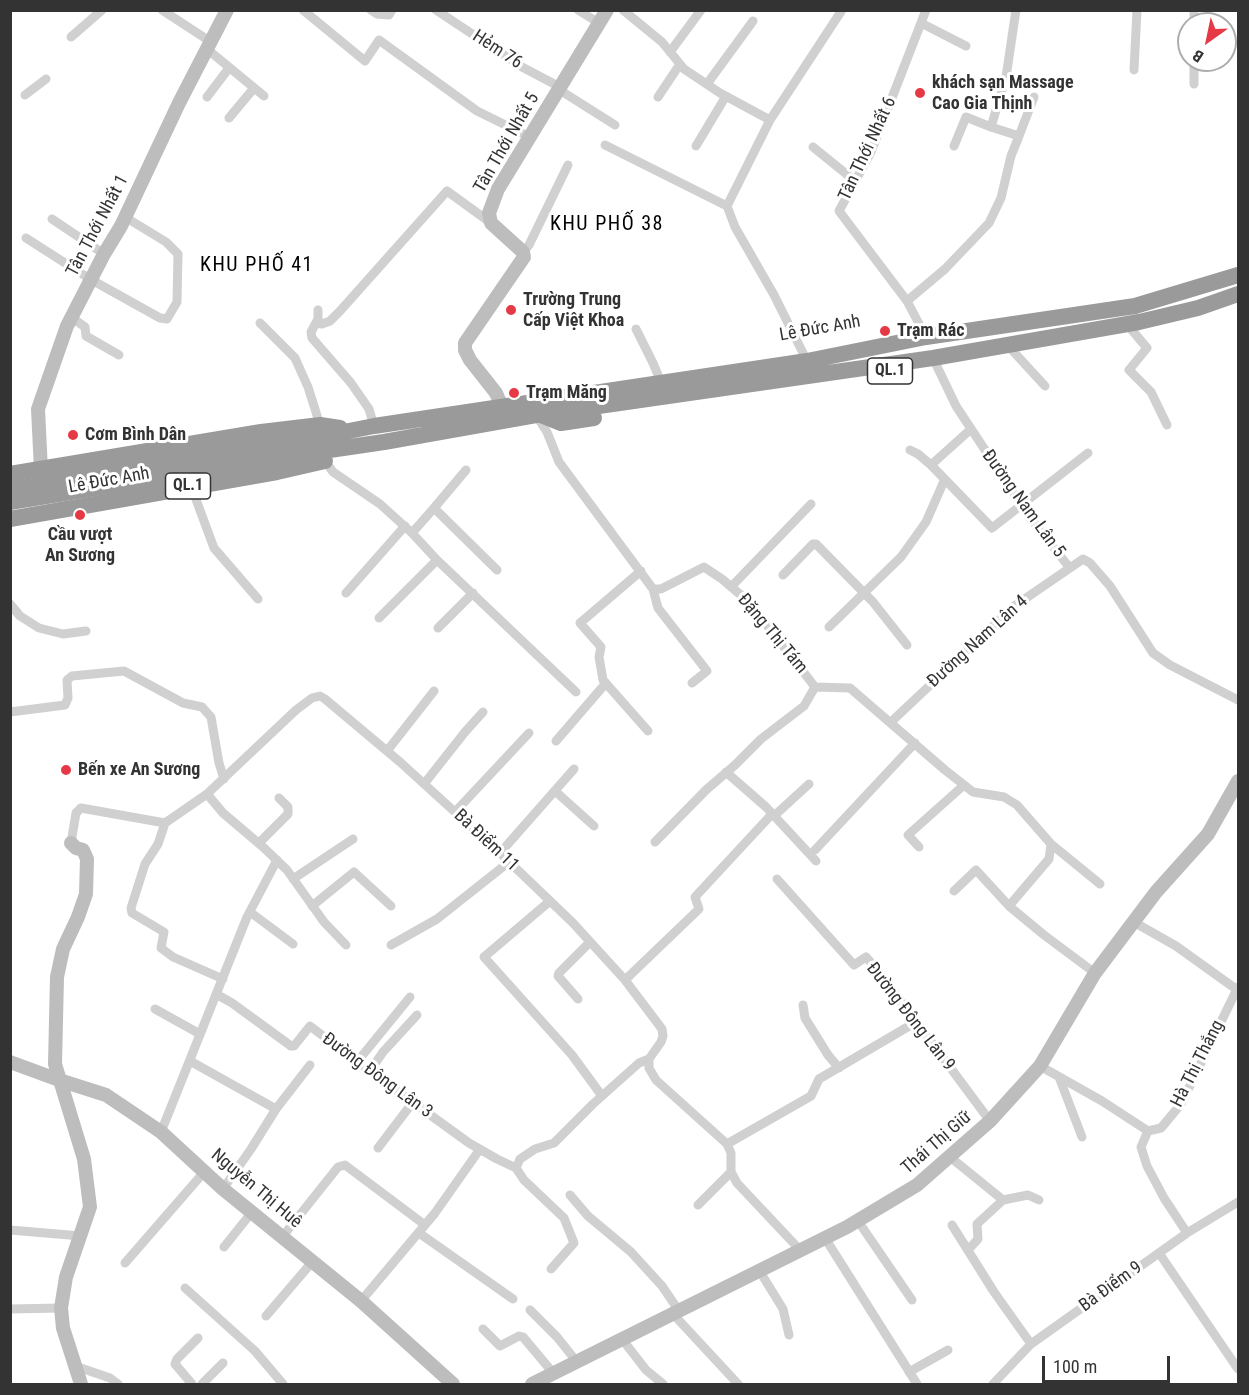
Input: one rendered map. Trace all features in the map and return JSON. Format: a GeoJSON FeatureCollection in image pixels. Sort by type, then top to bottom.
{"type":"FeatureCollection","features":[{"type":"Feature","properties":{"kind":"highway","name":"Lê Đức Anh"},"geometry":{"type":"LineString","coordinates":[[288,449],[352,430],[374,426],[805,357],[924,334],[1135,306],[1152,296],[1239,265]]}},
{"type":"Feature","properties":{"kind":"highway","name":"Lê Đức Anh"},"geometry":{"type":"LineString","coordinates":[[1152,296],[1239,275]]}},
{"type":"Feature","properties":{"kind":"highway","name":"Lê Đức Anh"},"geometry":{"type":"LineString","coordinates":[[934,361],[1139,322],[1198,308],[1239,294]]}},
{"type":"Feature","properties":{"kind":"highway","name":"Lê Đức Anh"},"geometry":{"type":"LineString","coordinates":[[288,449],[353,447],[538,414],[759,387],[1012,350],[1194,318],[1239,304]]}},
{"type":"Feature","properties":{"kind":"highway","name":"Lê Đức Anh"},"geometry":{"type":"LineString","coordinates":[[508,406],[531,393],[805,357]]}},
{"type":"Feature","properties":{"kind":"highway","name":"Lê Đức Anh"},"geometry":{"type":"LineString","coordinates":[[11,481],[41,470],[261,432],[320,425],[352,430]]}},
{"type":"Feature","properties":{"kind":"highway","name":"Lê Đức Anh"},"geometry":{"type":"LineString","coordinates":[[14,519],[278,472],[326,460],[353,447]]}},
{"type":"Feature","properties":{"kind":"highway","name":"QL.1"},"geometry":{"type":"LineString","coordinates":[[11,481],[288,449]]}},
{"type":"Feature","properties":{"kind":"highway","name":"QL.1"},"geometry":{"type":"LineString","coordinates":[[10,502],[288,449]]}},
{"type":"Feature","properties":{"kind":"highway"},"geometry":{"type":"LineString","coordinates":[[10,531],[15,529],[11,481]]}},
{"type":"Feature","properties":{"kind":"street"},"geometry":{"type":"LineString","coordinates":[[71,37],[102,10]]}},
{"type":"Feature","properties":{"kind":"street"},"geometry":{"type":"LineString","coordinates":[[162,10],[209,46],[229,68],[264,96]]}},
{"type":"Feature","properties":{"kind":"street","name":"Tân Thới Nhất 1"},"geometry":{"type":"LineString","coordinates":[[41,470],[39,409],[47,378],[71,317],[125,218],[227,10]]}},
{"type":"Feature","properties":{"kind":"street"},"geometry":{"type":"LineString","coordinates":[[303,10],[365,61],[379,40],[477,111],[530,137]]}},
{"type":"Feature","properties":{"kind":"street"},"geometry":{"type":"LineString","coordinates":[[372,10],[377,14],[389,15],[392,10]]}},
{"type":"Feature","properties":{"kind":"street","name":"Hẻm 76"},"geometry":{"type":"LineString","coordinates":[[436,10],[615,125]]}},
{"type":"Feature","properties":{"kind":"street"},"geometry":{"type":"LineString","coordinates":[[578,10],[603,16]]}},
{"type":"Feature","properties":{"kind":"street"},"geometry":{"type":"LineString","coordinates":[[623,10],[662,42],[684,69],[726,96],[770,120]]}},
{"type":"Feature","properties":{"kind":"street"},"geometry":{"type":"LineString","coordinates":[[670,52],[701,10]]}},
{"type":"Feature","properties":{"kind":"street"},"geometry":{"type":"LineString","coordinates":[[727,206],[770,120],[842,10]]}},
{"type":"Feature","properties":{"kind":"street","name":"Tân Thới Nhất 6"},"geometry":{"type":"LineString","coordinates":[[924,334],[907,301],[839,212],[871,152],[926,10]]}},
{"type":"Feature","properties":{"kind":"street"},"geometry":{"type":"LineString","coordinates":[[991,127],[1006,77],[1016,10]]}},
{"type":"Feature","properties":{"kind":"street"},"geometry":{"type":"LineString","coordinates":[[1134,69],[1137,10]]}},
{"type":"Feature","properties":{"kind":"street","name":"Tân Thới Nhất 5"},"geometry":{"type":"LineString","coordinates":[[523,252],[491,223],[489,213],[498,189],[603,16]]}},
{"type":"Feature","properties":{"kind":"street"},"geometry":{"type":"LineString","coordinates":[[707,84],[753,21]]}},
{"type":"Feature","properties":{"kind":"street"},"geometry":{"type":"LineString","coordinates":[[921,23],[966,46]]}},
{"type":"Feature","properties":{"kind":"street"},"geometry":{"type":"LineString","coordinates":[[658,98],[680,64]]}},
{"type":"Feature","properties":{"kind":"street"},"geometry":{"type":"LineString","coordinates":[[207,97],[229,68]]}},
{"type":"Feature","properties":{"kind":"street"},"geometry":{"type":"LineString","coordinates":[[1194,72],[1194,84]]}},
{"type":"Feature","properties":{"kind":"street"},"geometry":{"type":"LineString","coordinates":[[26,95],[46,79]]}},
{"type":"Feature","properties":{"kind":"street"},"geometry":{"type":"LineString","coordinates":[[229,118],[254,88]]}},
{"type":"Feature","properties":{"kind":"street"},"geometry":{"type":"LineString","coordinates":[[696,146],[726,96]]}},
{"type":"Feature","properties":{"kind":"street"},"geometry":{"type":"LineString","coordinates":[[907,301],[945,269],[989,224],[1001,198],[1011,156],[1034,97]]}},
{"type":"Feature","properties":{"kind":"street"},"geometry":{"type":"LineString","coordinates":[[954,146],[966,117],[1018,136]]}},
{"type":"Feature","properties":{"kind":"street"},"geometry":{"type":"LineString","coordinates":[[605,145],[727,206],[735,227],[774,295],[805,357]]}},
{"type":"Feature","properties":{"kind":"street"},"geometry":{"type":"LineString","coordinates":[[813,147],[855,181]]}},
{"type":"Feature","properties":{"kind":"street"},"geometry":{"type":"LineString","coordinates":[[508,406],[470,360],[465,350],[465,343],[524,257],[523,252],[529,245],[568,165]]}},
{"type":"Feature","properties":{"kind":"street"},"geometry":{"type":"LineString","coordinates":[[316,322],[322,324],[330,321],[340,311],[447,191],[491,223]]}},
{"type":"Feature","properties":{"kind":"street"},"geometry":{"type":"LineString","coordinates":[[26,238],[90,279],[160,318],[167,319],[177,302],[178,254],[166,242],[125,218]]}},
{"type":"Feature","properties":{"kind":"street"},"geometry":{"type":"LineString","coordinates":[[52,219],[104,254]]}},
{"type":"Feature","properties":{"kind":"street"},"geometry":{"type":"LineString","coordinates":[[318,310],[319,314],[311,332],[312,338],[351,383],[369,409],[374,426]]}},
{"type":"Feature","properties":{"kind":"street"},"geometry":{"type":"LineString","coordinates":[[71,317],[85,327],[86,336],[119,355]]}},
{"type":"Feature","properties":{"kind":"street"},"geometry":{"type":"LineString","coordinates":[[260,323],[295,358],[308,387],[320,425]]}},
{"type":"Feature","properties":{"kind":"street"},"geometry":{"type":"LineString","coordinates":[[636,329],[657,375]]}},
{"type":"Feature","properties":{"kind":"street"},"geometry":{"type":"LineString","coordinates":[[1131,329],[1147,348],[1129,370],[1150,392],[1167,425]]}},
{"type":"Feature","properties":{"kind":"street"},"geometry":{"type":"LineString","coordinates":[[1012,350],[1045,386]]}},
{"type":"Feature","properties":{"kind":"street","name":"Đường Nam Lân 5"},"geometry":{"type":"LineString","coordinates":[[934,361],[956,406],[971,429],[1022,506],[1069,567],[1083,560],[1090,563],[1110,586],[1153,653],[1170,665],[1239,700]]}},
{"type":"Feature","properties":{"kind":"street"},"geometry":{"type":"LineString","coordinates":[[538,414],[559,462],[653,589],[658,608],[707,671],[692,683]]}},
{"type":"Feature","properties":{"kind":"street"},"geometry":{"type":"LineString","coordinates":[[930,465],[971,429]]}},
{"type":"Feature","properties":{"kind":"street"},"geometry":{"type":"LineString","coordinates":[[909,450],[918,454],[930,465],[992,528],[1088,453]]}},
{"type":"Feature","properties":{"kind":"street"},"geometry":{"type":"LineString","coordinates":[[326,460],[333,472],[380,504],[405,526],[437,560],[576,692]]}},
{"type":"Feature","properties":{"kind":"street"},"geometry":{"type":"LineString","coordinates":[[412,533],[466,470]]}},
{"type":"Feature","properties":{"kind":"street"},"geometry":{"type":"LineString","coordinates":[[829,627],[901,557],[926,522],[944,481]]}},
{"type":"Feature","properties":{"kind":"street"},"geometry":{"type":"LineString","coordinates":[[191,486],[214,548],[258,599]]}},
{"type":"Feature","properties":{"kind":"street"},"geometry":{"type":"LineString","coordinates":[[731,586],[811,504]]}},
{"type":"Feature","properties":{"kind":"street"},"geometry":{"type":"LineString","coordinates":[[434,508],[497,570]]}},
{"type":"Feature","properties":{"kind":"street"},"geometry":{"type":"LineString","coordinates":[[346,593],[405,526]]}},
{"type":"Feature","properties":{"kind":"street"},"geometry":{"type":"LineString","coordinates":[[783,575],[814,543],[864,592],[907,645]]}},
{"type":"Feature","properties":{"kind":"street"},"geometry":{"type":"LineString","coordinates":[[379,618],[437,560]]}},
{"type":"Feature","properties":{"kind":"street","name":"Đặng Thị Tám"},"geometry":{"type":"LineString","coordinates":[[653,589],[661,589],[704,567],[749,602],[815,687],[850,688],[973,792],[1004,798],[1017,805],[1051,844],[1100,884]]}},
{"type":"Feature","properties":{"kind":"street","name":"Đường Nam Lân 4"},"geometry":{"type":"LineString","coordinates":[[891,722],[1013,607],[1069,567]]}},
{"type":"Feature","properties":{"kind":"street"},"geometry":{"type":"LineString","coordinates":[[640,571],[580,623],[601,647],[599,657],[603,680],[648,731]]}},
{"type":"Feature","properties":{"kind":"street"},"geometry":{"type":"LineString","coordinates":[[438,628],[473,593]]}},
{"type":"Feature","properties":{"kind":"street"},"geometry":{"type":"LineString","coordinates":[[10,604],[20,616],[39,628],[63,633],[86,631]]}},
{"type":"Feature","properties":{"kind":"street"},"geometry":{"type":"LineString","coordinates":[[10,712],[65,705],[68,698],[67,680],[72,676],[124,670],[183,703],[202,707],[212,717],[219,763],[224,779]]}},
{"type":"Feature","properties":{"kind":"street"},"geometry":{"type":"LineString","coordinates":[[556,741],[606,683]]}},
{"type":"Feature","properties":{"kind":"street"},"geometry":{"type":"LineString","coordinates":[[655,842],[761,739],[804,706],[815,687]]}},
{"type":"Feature","properties":{"kind":"street"},"geometry":{"type":"LineString","coordinates":[[387,751],[434,692]]}},
{"type":"Feature","properties":{"kind":"street","name":"Bà Điểm 11"},"geometry":{"type":"LineString","coordinates":[[165,823],[207,794],[296,710],[312,698],[320,696],[387,751],[500,853],[550,901],[625,980],[662,1029],[661,1042],[649,1059]]}},
{"type":"Feature","properties":{"kind":"street"},"geometry":{"type":"LineString","coordinates":[[424,784],[483,712]]}},
{"type":"Feature","properties":{"kind":"street"},"geometry":{"type":"LineString","coordinates":[[455,812],[529,733]]}},
{"type":"Feature","properties":{"kind":"street"},"geometry":{"type":"LineString","coordinates":[[815,850],[915,743]]}},
{"type":"Feature","properties":{"kind":"street"},"geometry":{"type":"LineString","coordinates":[[500,853],[574,769]]}},
{"type":"Feature","properties":{"kind":"street"},"geometry":{"type":"LineString","coordinates":[[726,772],[773,815],[816,861]]}},
{"type":"Feature","properties":{"kind":"street","name":"Thái Thị Giữ"},"geometry":{"type":"LineString","coordinates":[[532,1384],[858,1221],[917,1185],[950,1157],[990,1121],[1040,1066],[1095,973],[1132,921],[1208,834],[1239,781]]}},
{"type":"Feature","properties":{"kind":"street"},"geometry":{"type":"LineString","coordinates":[[625,980],[699,909],[695,897],[744,843],[809,784]]}},
{"type":"Feature","properties":{"kind":"street"},"geometry":{"type":"LineString","coordinates":[[919,847],[908,835],[964,784]]}},
{"type":"Feature","properties":{"kind":"street"},"geometry":{"type":"LineString","coordinates":[[555,790],[594,825]]}},
{"type":"Feature","properties":{"kind":"street"},"geometry":{"type":"LineString","coordinates":[[207,794],[223,813],[277,860],[324,922],[346,945]]}},
{"type":"Feature","properties":{"kind":"street"},"geometry":{"type":"LineString","coordinates":[[259,843],[288,814],[288,807],[279,798]]}},
{"type":"Feature","properties":{"kind":"street"},"geometry":{"type":"LineString","coordinates":[[81,1384],[63,1328],[61,1308],[66,1277],[90,1207],[85,1169],[56,1064],[57,977],[63,949],[86,894],[87,859],[83,850],[71,843],[76,813],[81,808],[165,823],[158,844],[145,864],[131,908],[132,913],[164,932],[161,948],[173,957],[223,979]]}},
{"type":"Feature","properties":{"kind":"street"},"geometry":{"type":"LineString","coordinates":[[293,879],[353,839]]}},
{"type":"Feature","properties":{"kind":"street"},"geometry":{"type":"LineString","coordinates":[[1009,906],[1049,859],[1051,844]]}},
{"type":"Feature","properties":{"kind":"street"},"geometry":{"type":"LineString","coordinates":[[161,1132],[250,912],[277,860]]}},
{"type":"Feature","properties":{"kind":"street"},"geometry":{"type":"LineString","coordinates":[[391,945],[437,919],[509,862]]}},
{"type":"Feature","properties":{"kind":"street"},"geometry":{"type":"LineString","coordinates":[[954,891],[976,870],[1009,906],[1095,973]]}},
{"type":"Feature","properties":{"kind":"street"},"geometry":{"type":"LineString","coordinates":[[312,906],[354,872],[391,906]]}},
{"type":"Feature","properties":{"kind":"street","name":"Đường Đông Lân 9"},"geometry":{"type":"LineString","coordinates":[[777,879],[854,965],[866,957],[990,1121]]}},
{"type":"Feature","properties":{"kind":"street"},"geometry":{"type":"LineString","coordinates":[[550,901],[484,957],[572,1055],[602,1096]]}},
{"type":"Feature","properties":{"kind":"street"},"geometry":{"type":"LineString","coordinates":[[250,912],[293,944]]}},
{"type":"Feature","properties":{"kind":"street"},"geometry":{"type":"LineString","coordinates":[[1132,921],[1176,946],[1237,988]]}},
{"type":"Feature","properties":{"kind":"street"},"geometry":{"type":"LineString","coordinates":[[578,999],[558,976],[590,942]]}},
{"type":"Feature","properties":{"kind":"street","name":"Hà Thị Thắng"},"geometry":{"type":"LineString","coordinates":[[1148,1131],[1161,1128],[1181,1104],[1237,988]]}},
{"type":"Feature","properties":{"kind":"street","name":"Đường Đông Lân 3"},"geometry":{"type":"LineString","coordinates":[[216,994],[291,1046],[294,1046],[310,1026],[480,1149],[516,1168]]}},
{"type":"Feature","properties":{"kind":"street"},"geometry":{"type":"LineString","coordinates":[[357,1062],[410,997]]}},
{"type":"Feature","properties":{"kind":"street"},"geometry":{"type":"LineString","coordinates":[[803,1005],[805,1018],[839,1068]]}},
{"type":"Feature","properties":{"kind":"street"},"geometry":{"type":"LineString","coordinates":[[155,1009],[200,1034]]}},
{"type":"Feature","properties":{"kind":"street"},"geometry":{"type":"LineString","coordinates":[[370,1071],[383,1052],[417,1015]]}},
{"type":"Feature","properties":{"kind":"street"},"geometry":{"type":"LineString","coordinates":[[727,1144],[811,1096],[819,1080],[916,1022]]}},
{"type":"Feature","properties":{"kind":"street"},"geometry":{"type":"LineString","coordinates":[[551,1269],[574,1243],[564,1218],[524,1180],[516,1168],[520,1159],[535,1149],[554,1143],[639,1063],[649,1059],[649,1068],[656,1080],[727,1144],[731,1172],[737,1182],[800,1250]]}},
{"type":"Feature","properties":{"kind":"street"},"geometry":{"type":"LineString","coordinates":[[190,1061],[276,1109]]}},
{"type":"Feature","properties":{"kind":"street","name":"Nguyễn Thị Huê"},"geometry":{"type":"LineString","coordinates":[[10,1062],[106,1095],[161,1132],[223,1189],[361,1301],[453,1384]]}},
{"type":"Feature","properties":{"kind":"street"},"geometry":{"type":"LineString","coordinates":[[223,1189],[276,1109],[310,1065]]}},
{"type":"Feature","properties":{"kind":"street"},"geometry":{"type":"LineString","coordinates":[[1040,1066],[1102,1101],[1148,1131],[1141,1147],[1147,1166],[1164,1198],[1187,1233]]}},
{"type":"Feature","properties":{"kind":"street"},"geometry":{"type":"LineString","coordinates":[[1059,1077],[1082,1137]]}},
{"type":"Feature","properties":{"kind":"street"},"geometry":{"type":"LineString","coordinates":[[378,1148],[413,1102]]}},
{"type":"Feature","properties":{"kind":"street"},"geometry":{"type":"LineString","coordinates":[[361,1301],[422,1229],[480,1149]]}},
{"type":"Feature","properties":{"kind":"street"},"geometry":{"type":"LineString","coordinates":[[950,1157],[1003,1200]]}},
{"type":"Feature","properties":{"kind":"street"},"geometry":{"type":"LineString","coordinates":[[283,1236],[338,1167],[345,1165],[422,1229],[513,1299]]}},
{"type":"Feature","properties":{"kind":"street"},"geometry":{"type":"LineString","coordinates":[[125,1263],[205,1171]]}},
{"type":"Feature","properties":{"kind":"street"},"geometry":{"type":"LineString","coordinates":[[698,1205],[731,1172]]}},
{"type":"Feature","properties":{"kind":"street"},"geometry":{"type":"LineString","coordinates":[[570,1195],[588,1216],[631,1252],[654,1278],[676,1312],[738,1384]]}},
{"type":"Feature","properties":{"kind":"street"},"geometry":{"type":"LineString","coordinates":[[969,1249],[978,1239],[977,1224],[1003,1200],[1028,1195],[1039,1200]]}},
{"type":"Feature","properties":{"kind":"street","name":"Bà Điểm 9"},"geometry":{"type":"LineString","coordinates":[[993,1384],[1031,1344],[1187,1233],[1239,1202]]}},
{"type":"Feature","properties":{"kind":"street"},"geometry":{"type":"LineString","coordinates":[[224,1247],[252,1212]]}},
{"type":"Feature","properties":{"kind":"street"},"geometry":{"type":"LineString","coordinates":[[858,1221],[912,1300]]}},
{"type":"Feature","properties":{"kind":"street"},"geometry":{"type":"LineString","coordinates":[[952,1225],[994,1292],[1031,1344]]}},
{"type":"Feature","properties":{"kind":"street"},"geometry":{"type":"LineString","coordinates":[[10,1230],[81,1236]]}},
{"type":"Feature","properties":{"kind":"street"},"geometry":{"type":"LineString","coordinates":[[825,1238],[917,1384]]}},
{"type":"Feature","properties":{"kind":"street"},"geometry":{"type":"LineString","coordinates":[[1159,1253],[1239,1369]]}},
{"type":"Feature","properties":{"kind":"street"},"geometry":{"type":"LineString","coordinates":[[266,1316],[313,1262]]}},
{"type":"Feature","properties":{"kind":"street"},"geometry":{"type":"LineString","coordinates":[[759,1270],[783,1309],[789,1335]]}},
{"type":"Feature","properties":{"kind":"street"},"geometry":{"type":"LineString","coordinates":[[185,1288],[255,1351],[283,1384]]}},
{"type":"Feature","properties":{"kind":"street"},"geometry":{"type":"LineString","coordinates":[[10,1309],[61,1308]]}},
{"type":"Feature","properties":{"kind":"street"},"geometry":{"type":"LineString","coordinates":[[530,1310],[577,1362]]}},
{"type":"Feature","properties":{"kind":"street"},"geometry":{"type":"LineString","coordinates":[[483,1329],[500,1346],[519,1336],[523,1337],[554,1374]]}},
{"type":"Feature","properties":{"kind":"street"},"geometry":{"type":"LineString","coordinates":[[192,1384],[175,1364],[177,1359],[198,1338]]}},
{"type":"Feature","properties":{"kind":"street"},"geometry":{"type":"LineString","coordinates":[[622,1339],[646,1370],[663,1384]]}},
{"type":"Feature","properties":{"kind":"street"},"geometry":{"type":"LineString","coordinates":[[909,1372],[948,1350]]}},
{"type":"Feature","properties":{"kind":"street"},"geometry":{"type":"LineString","coordinates":[[202,1384],[223,1363]]}},
{"type":"Feature","properties":{"kind":"street"},"geometry":{"type":"LineString","coordinates":[[75,1366],[110,1378],[118,1384]]}},
{"type":"Feature","properties":{"kind":"place","name":"khách sạn Massage Cao Gia Thịnh"},"geometry":{"type":"Point","coordinates":[920,93]}},
{"type":"Feature","properties":{"kind":"place","name":"Trường Trung Cấp Việt Khoa"},"geometry":{"type":"Point","coordinates":[511,310]}},
{"type":"Feature","properties":{"kind":"place","name":"Trạm Rác"},"geometry":{"type":"Point","coordinates":[885,331]}},
{"type":"Feature","properties":{"kind":"place","name":"Trạm Măng"},"geometry":{"type":"Point","coordinates":[514,393]}},
{"type":"Feature","properties":{"kind":"place","name":"Cơm Bình Dân"},"geometry":{"type":"Point","coordinates":[73,435]}},
{"type":"Feature","properties":{"kind":"place","name":"Cầu vượt An Sương"},"geometry":{"type":"Point","coordinates":[80,515]}},
{"type":"Feature","properties":{"kind":"place","name":"Bến xe An Sương"},"geometry":{"type":"Point","coordinates":[66,770]}},
{"type":"Feature","properties":{"kind":"district","name":"KHU PHỐ 38"},"geometry":{"type":"Point","coordinates":[607,225]}},
{"type":"Feature","properties":{"kind":"district","name":"KHU PHỐ 41"},"geometry":{"type":"Point","coordinates":[257,266]}}]}
